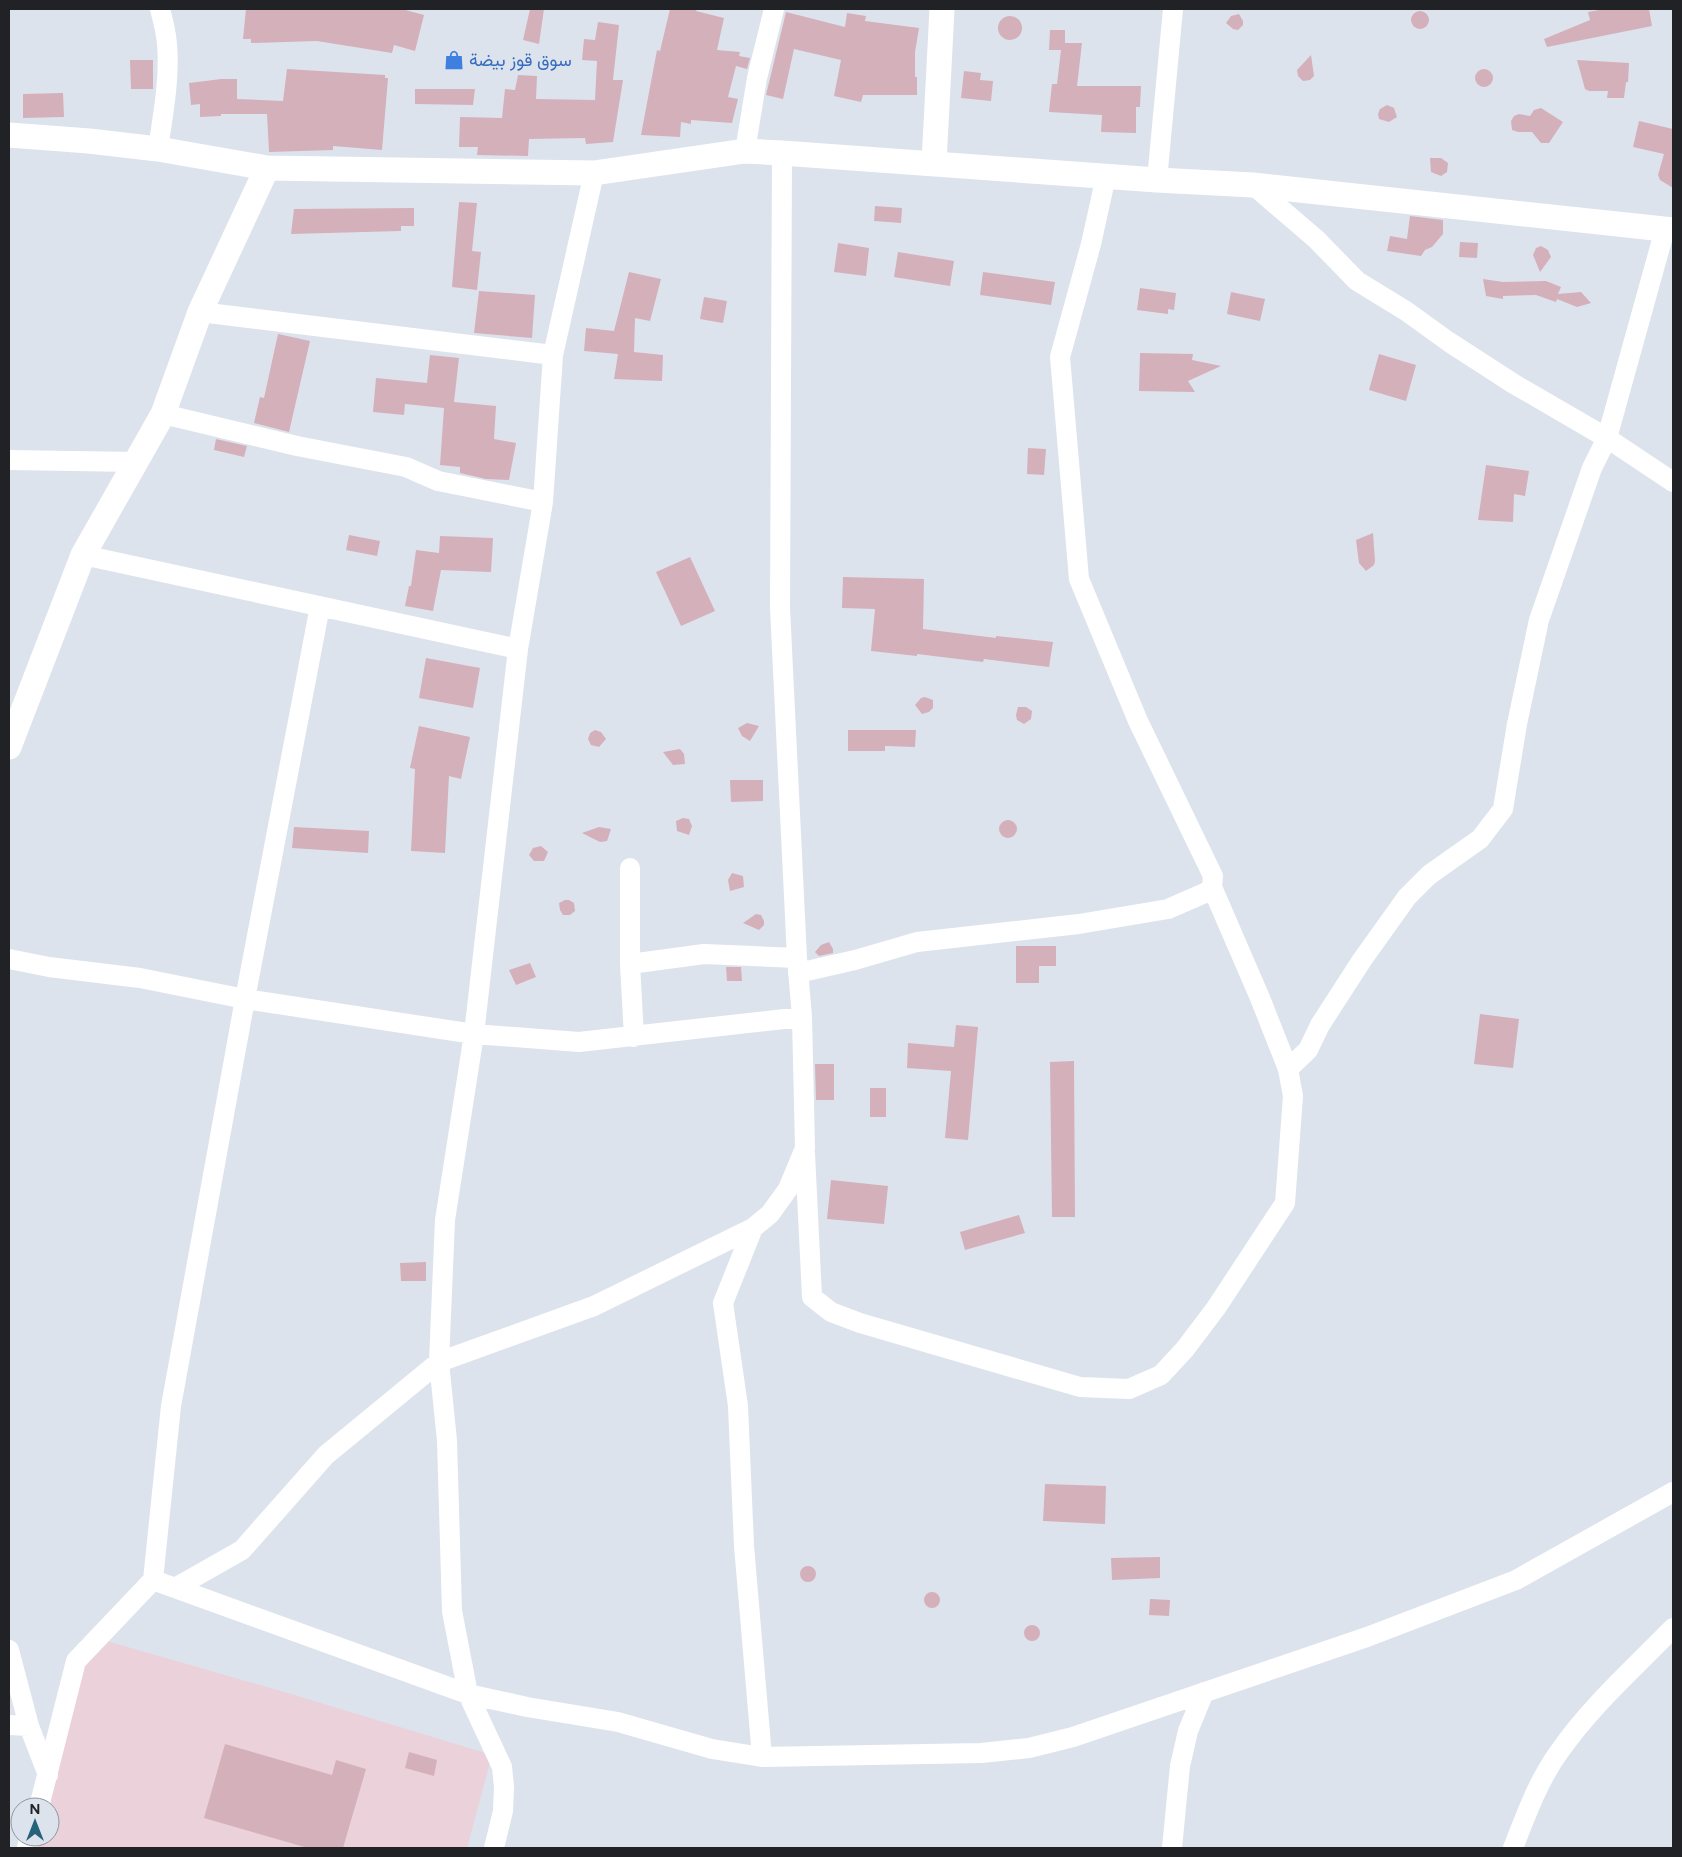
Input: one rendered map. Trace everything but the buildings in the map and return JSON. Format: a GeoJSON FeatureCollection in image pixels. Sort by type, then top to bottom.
{"type":"FeatureCollection","features":[{"type":"Feature","properties":{"kind":"main road"},"geometry":{"type":"LineString","coordinates":[[934,163],[942,9]]}},
{"type":"Feature","properties":{"kind":"main road"},"geometry":{"type":"LineString","coordinates":[[9,135],[158,149],[267,168],[594,173],[745,151],[782,152],[1253,186],[1669,229]]}},
{"type":"Feature","properties":{"kind":"main road"},"geometry":{"type":"LineString","coordinates":[[9,747],[83,555],[163,414],[200,312],[267,168]]}},
{"type":"Feature","properties":{"kind":"street"},"geometry":{"type":"LineString","coordinates":[[158,149],[168,70],[167,42],[160,9]]}},
{"type":"Feature","properties":{"kind":"street"},"geometry":{"type":"LineString","coordinates":[[1157,180],[1173,9]]}},
{"type":"Feature","properties":{"kind":"street"},"geometry":{"type":"LineString","coordinates":[[745,151],[770,10]]}},
{"type":"Feature","properties":{"kind":"street"},"geometry":{"type":"LineString","coordinates":[[782,152],[780,608],[802,1017],[805,1148],[812,1297],[831,1312],[860,1322],[1080,1387],[1129,1389],[1161,1375],[1185,1349],[1216,1308],[1285,1203],[1293,1096],[1288,1069],[1260,998],[1212,887],[1213,876],[1138,721],[1079,578],[1060,357],[1091,244],[1106,176]]}},
{"type":"Feature","properties":{"kind":"street"},"geometry":{"type":"LineString","coordinates":[[494,1848],[503,1811],[504,1787],[502,1767],[468,1694],[452,1611],[446,1441],[439,1362],[445,1220],[474,1034],[518,649],[543,502],[553,355],[594,173]]}},
{"type":"Feature","properties":{"kind":"street"},"geometry":{"type":"LineString","coordinates":[[1253,186],[1316,240],[1357,281],[1406,311],[1449,342],[1514,384],[1607,438],[1673,482]]}},
{"type":"Feature","properties":{"kind":"street"},"geometry":{"type":"LineString","coordinates":[[1288,1069],[1308,1050],[1320,1025],[1407,897],[1429,875],[1480,839],[1503,809],[1517,724],[1539,620],[1592,468],[1607,438],[1669,229]]}},
{"type":"Feature","properties":{"kind":"street"},"geometry":{"type":"LineString","coordinates":[[200,312],[553,355]]}},
{"type":"Feature","properties":{"kind":"street"},"geometry":{"type":"LineString","coordinates":[[163,414],[297,446],[406,467],[438,481],[543,502]]}},
{"type":"Feature","properties":{"kind":"street"},"geometry":{"type":"LineString","coordinates":[[9,460],[136,462]]}},
{"type":"Feature","properties":{"kind":"street"},"geometry":{"type":"LineString","coordinates":[[83,555],[518,649]]}},
{"type":"Feature","properties":{"kind":"street"},"geometry":{"type":"LineString","coordinates":[[42,1797],[76,1661],[152,1580],[171,1406],[245,999],[320,606]]}},
{"type":"Feature","properties":{"kind":"street"},"geometry":{"type":"LineString","coordinates":[[630,868],[630,964],[634,1037]]}},
{"type":"Feature","properties":{"kind":"street"},"geometry":{"type":"LineString","coordinates":[[630,964],[704,954],[798,966],[854,960],[917,942],[1079,924],[1168,909],[1206,892],[1212,887]]}},
{"type":"Feature","properties":{"kind":"street"},"geometry":{"type":"LineString","coordinates":[[9,959],[48,967],[140,978],[245,999],[474,1034],[579,1042],[802,1017]]}},
{"type":"Feature","properties":{"kind":"street"},"geometry":{"type":"LineString","coordinates":[[174,1588],[242,1550],[326,1454],[439,1362],[594,1306],[753,1228],[770,1214],[788,1189],[805,1148]]}},
{"type":"Feature","properties":{"kind":"street"},"geometry":{"type":"LineString","coordinates":[[753,1228],[723,1304],[738,1406],[745,1556],[762,1757]]}},
{"type":"Feature","properties":{"kind":"street"},"geometry":{"type":"LineString","coordinates":[[152,1580],[468,1694],[527,1707],[618,1722],[712,1748],[762,1757],[982,1753],[1029,1748],[1074,1737],[1367,1637],[1516,1580],[1673,1492]]}},
{"type":"Feature","properties":{"kind":"street"},"geometry":{"type":"LineString","coordinates":[[1513,1848],[1532,1798],[1558,1753],[1584,1719],[1673,1628]]}},
{"type":"Feature","properties":{"kind":"street"},"geometry":{"type":"LineString","coordinates":[[9,1650],[29,1726],[48,1775]]}},
{"type":"Feature","properties":{"kind":"street"},"geometry":{"type":"LineString","coordinates":[[1172,1848],[1180,1766],[1188,1731],[1204,1692]]}},
{"type":"Feature","properties":{"kind":"street"},"geometry":{"type":"LineString","coordinates":[[9,1726],[29,1726]]}},
{"type":"Feature","properties":{"kind":"shaded area"},"geometry":{"type":"Polygon","coordinates":[[[93,1637],[492,1755],[467,1848],[31,1848],[60,1847],[60,1797],[46,1797],[93,1637]]]}},
{"type":"Feature","properties":{"kind":"place","name":"سوق قوز بيضة"},"geometry":{"type":"Point","coordinates":[454,60]}}]}
